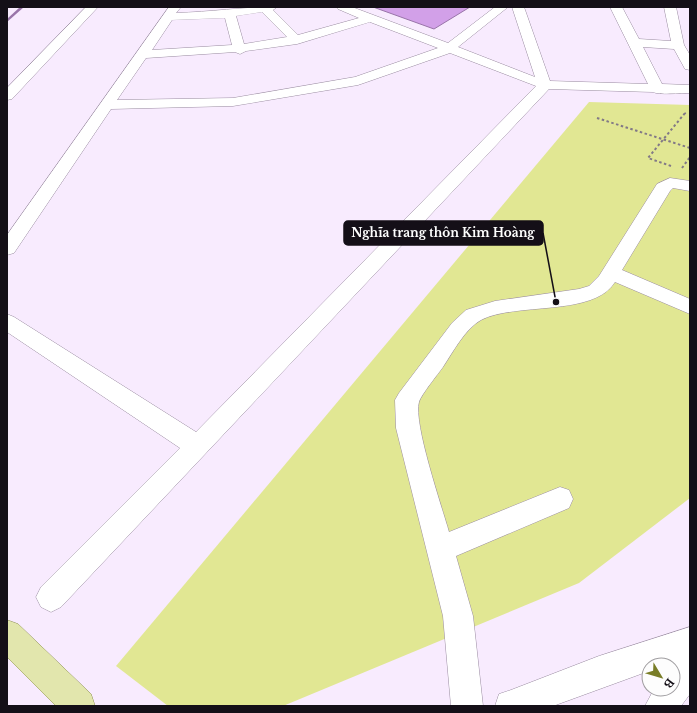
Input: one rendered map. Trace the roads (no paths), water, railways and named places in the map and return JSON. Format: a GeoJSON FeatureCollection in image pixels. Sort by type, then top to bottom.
{"type":"FeatureCollection","features":[{"type":"Feature","properties":{"kind":"main road"},"geometry":{"type":"LineString","coordinates":[[7,635],[79,706]]}},
{"type":"Feature","properties":{"kind":"street"},"geometry":{"type":"LineString","coordinates":[[7,96],[92,7]]}},
{"type":"Feature","properties":{"kind":"street"},"geometry":{"type":"LineString","coordinates":[[342,7],[545,85],[658,90],[690,89]]}},
{"type":"Feature","properties":{"kind":"street"},"geometry":{"type":"LineString","coordinates":[[108,105],[233,102],[358,81],[448,49],[502,7]]}},
{"type":"Feature","properties":{"kind":"street"},"geometry":{"type":"LineString","coordinates":[[518,7],[545,85]]}},
{"type":"Feature","properties":{"kind":"street"},"geometry":{"type":"LineString","coordinates":[[616,7],[658,90]]}},
{"type":"Feature","properties":{"kind":"street"},"geometry":{"type":"LineString","coordinates":[[670,7],[678,45],[690,66]]}},
{"type":"Feature","properties":{"kind":"street"},"geometry":{"type":"LineString","coordinates":[[7,249],[172,12],[230,14],[268,8],[297,40]]}},
{"type":"Feature","properties":{"kind":"street"},"geometry":{"type":"LineString","coordinates":[[230,14],[240,50]]}},
{"type":"Feature","properties":{"kind":"street"},"geometry":{"type":"LineString","coordinates":[[143,54],[240,50],[297,40],[338,30],[370,18]]}},
{"type":"Feature","properties":{"kind":"street"},"geometry":{"type":"LineString","coordinates":[[634,43],[678,45]]}},
{"type":"Feature","properties":{"kind":"street"},"geometry":{"type":"LineString","coordinates":[[51,597],[545,85]]}},
{"type":"Feature","properties":{"kind":"street"},"geometry":{"type":"LineString","coordinates":[[467,706],[458,616],[408,428],[408,400],[459,328],[473,315],[495,308],[580,296],[596,291],[606,281],[663,188],[670,184],[690,186]]}},
{"type":"Feature","properties":{"kind":"street"},"geometry":{"type":"LineString","coordinates":[[611,273],[690,307]]}},
{"type":"Feature","properties":{"kind":"street"},"geometry":{"type":"LineString","coordinates":[[7,322],[198,446]]}},
{"type":"Feature","properties":{"kind":"street"},"geometry":{"type":"LineString","coordinates":[[440,549],[560,500]]}},
{"type":"Feature","properties":{"kind":"street"},"geometry":{"type":"LineString","coordinates":[[511,706],[599,672],[690,642]]}},
{"type":"Feature","properties":{"kind":"street"},"geometry":{"type":"LineString","coordinates":[[661,706],[690,668]]}},
{"type":"Feature","properties":{"kind":"waterway"},"geometry":{"type":"LineString","coordinates":[[7,21],[22,7]]}},
{"type":"Feature","properties":{"kind":"place","name":"Nghĩa trang thôn Kim Hoàng"},"geometry":{"type":"Point","coordinates":[556,302]}}]}
